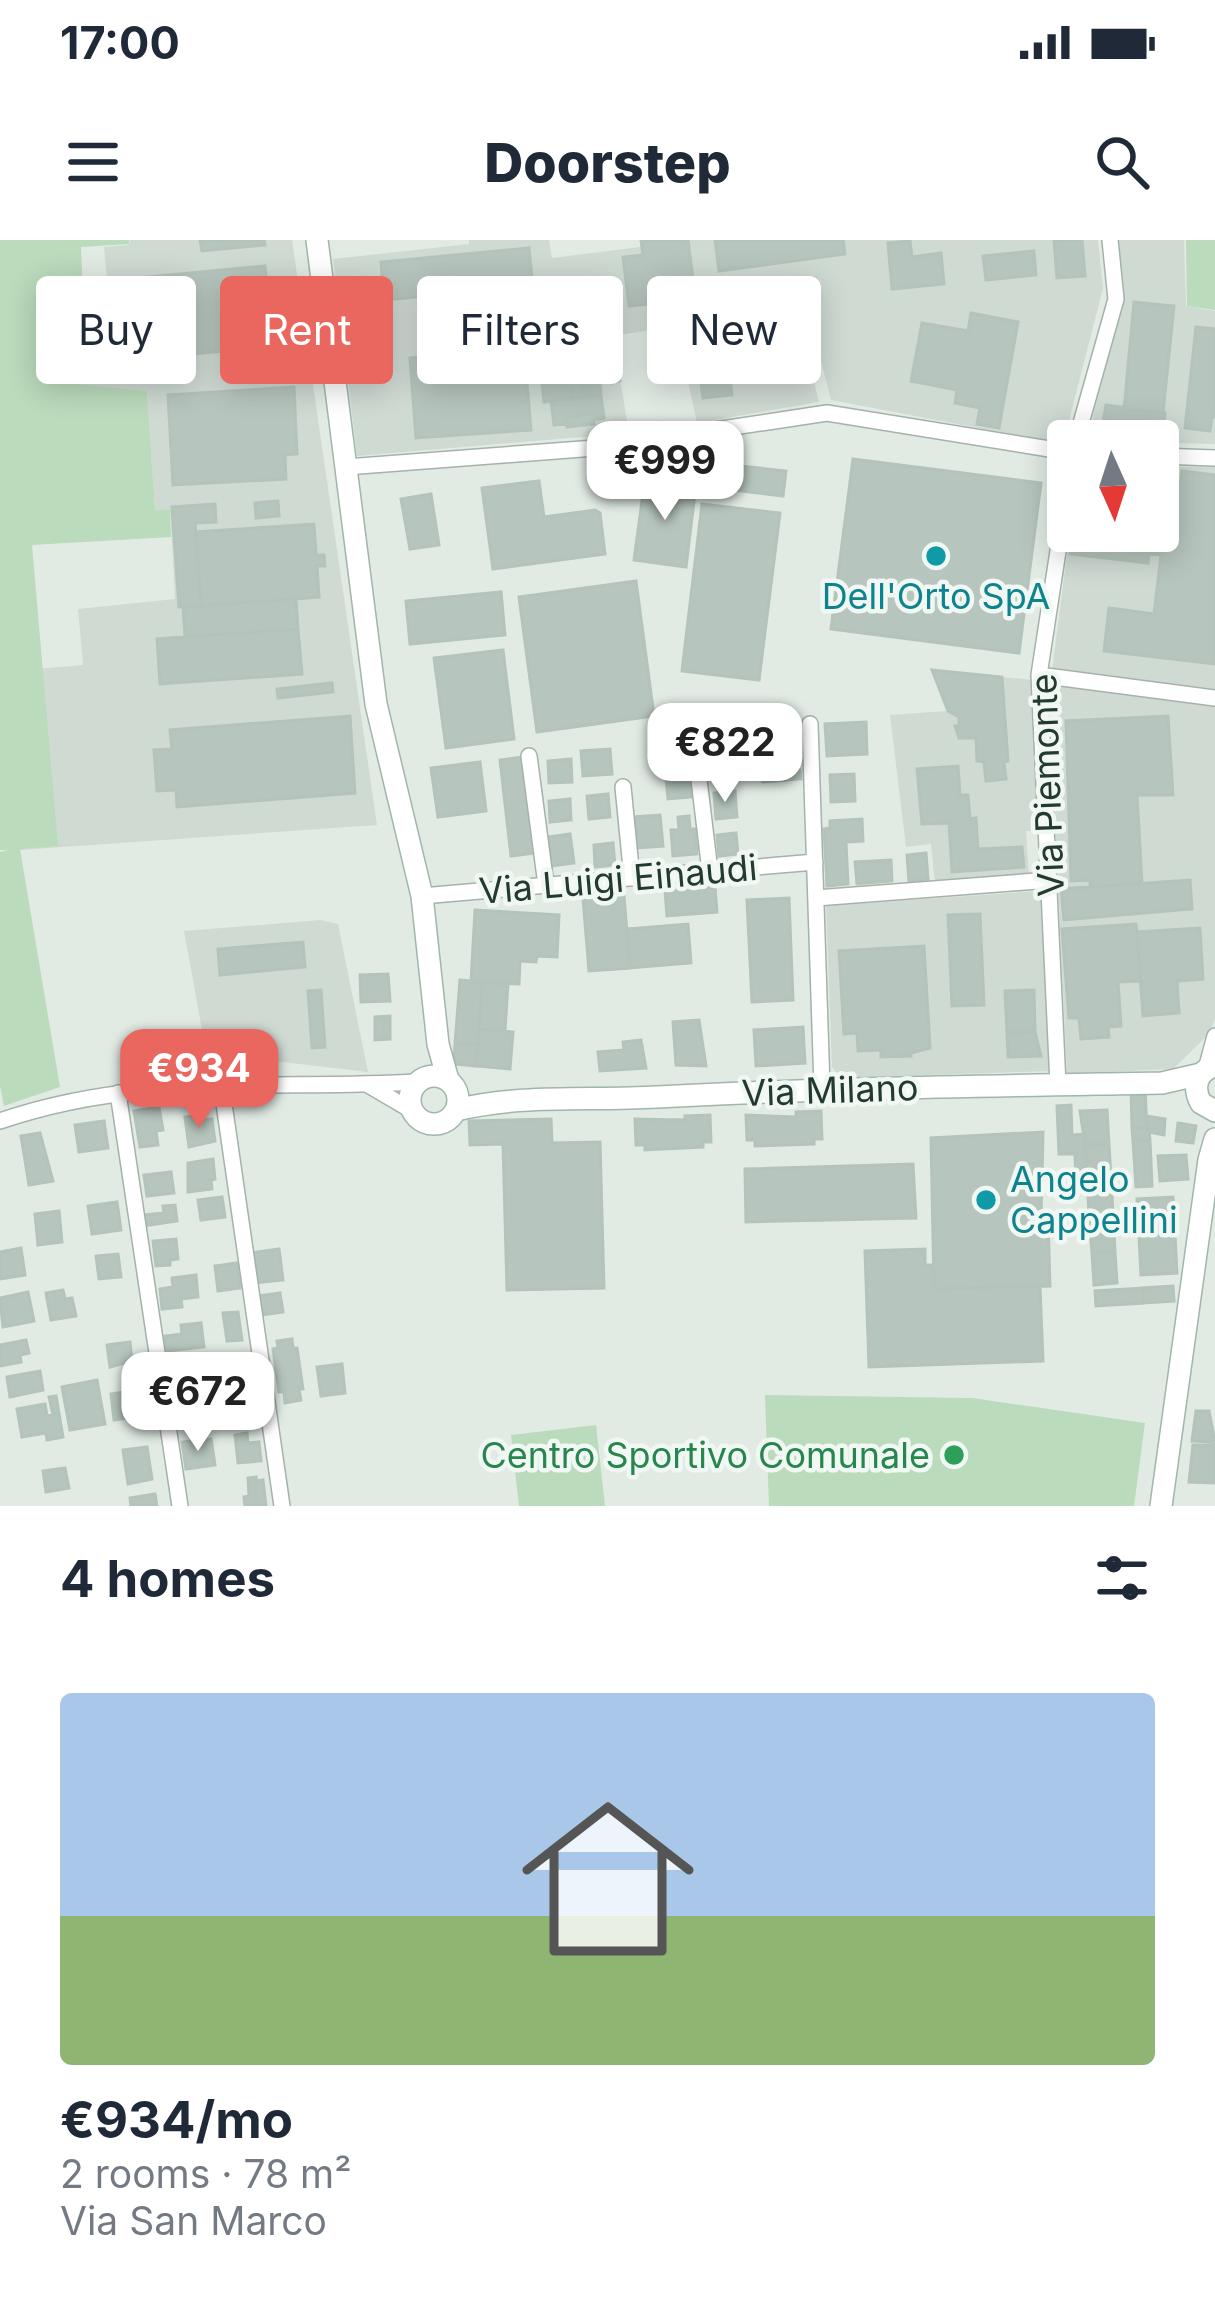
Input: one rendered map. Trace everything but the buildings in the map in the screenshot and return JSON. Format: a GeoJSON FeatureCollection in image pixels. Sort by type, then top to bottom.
{"type":"FeatureCollection","features":[{"type":"Feature","properties":{"kind":"street"},"geometry":{"type":"LineString","coordinates":[[316,240],[376,704],[422,896],[438,1044],[456,1110],[446,1122],[430,1124],[367,1085]]}},
{"type":"Feature","properties":{"kind":"street"},"geometry":{"type":"LineString","coordinates":[[1082,420],[1116,299],[1110,240]]}},
{"type":"Feature","properties":{"kind":"street"},"geometry":{"type":"LineString","coordinates":[[346,466],[595,448],[827,412],[1047,449]]}},
{"type":"Feature","properties":{"kind":"street"},"geometry":{"type":"LineString","coordinates":[[1179,457],[1215,458]]}},
{"type":"Feature","properties":{"kind":"street","name":"Via Piemonte"},"geometry":{"type":"LineString","coordinates":[[1058,552],[1039,675],[1058,1085]]}},
{"type":"Feature","properties":{"kind":"street"},"geometry":{"type":"LineString","coordinates":[[1039,675],[1215,698]]}},
{"type":"Feature","properties":{"kind":"street"},"geometry":{"type":"LineString","coordinates":[[810,724],[822,1087]]}},
{"type":"Feature","properties":{"kind":"street"},"geometry":{"type":"LineString","coordinates":[[694,738],[710,871]]}},
{"type":"Feature","properties":{"kind":"street"},"geometry":{"type":"LineString","coordinates":[[529,756],[546,885]]}},
{"type":"Feature","properties":{"kind":"street"},"geometry":{"type":"LineString","coordinates":[[623,787],[632,878]]}},
{"type":"Feature","properties":{"kind":"street","name":"Via Luigi Einaudi"},"geometry":{"type":"LineString","coordinates":[[422,896],[815,862]]}},
{"type":"Feature","properties":{"kind":"street"},"geometry":{"type":"LineString","coordinates":[[816,898],[1050,880]]}},
{"type":"Feature","properties":{"kind":"street"},"geometry":{"type":"LineString","coordinates":[[1161,1506],[1213,1145],[1206,1105],[1196,1086],[1207,1069],[1215,1036]]}},
{"type":"Feature","properties":{"kind":"street"},"geometry":{"type":"LineString","coordinates":[[411,1110],[410,1095],[438,1044]]}},
{"type":"Feature","properties":{"kind":"street","name":"Via Milano"},"geometry":{"type":"LineString","coordinates":[[456,1110],[498,1100],[822,1087],[1162,1083],[1207,1069]]}},
{"type":"Feature","properties":{"kind":"street"},"geometry":{"type":"LineString","coordinates":[[0,1120],[118,1093],[221,1083],[367,1085],[435,1076],[451,1083]]}},
{"type":"Feature","properties":{"kind":"street"},"geometry":{"type":"LineString","coordinates":[[221,1083],[282,1506]]}},
{"type":"Feature","properties":{"kind":"street","name":"Via Milano"},"geometry":{"type":"LineString","coordinates":[[451,1083],[498,1100]]}},
{"type":"Feature","properties":{"kind":"street","name":"Via Milano"},"geometry":{"type":"LineString","coordinates":[[1162,1083],[1206,1105]]}},
{"type":"Feature","properties":{"kind":"street"},"geometry":{"type":"LineString","coordinates":[[118,1093],[180,1506]]}},
{"type":"Feature","properties":{"kind":"shaded area"},"geometry":{"type":"Polygon","coordinates":[[[130,240],[292,240],[297,276],[220,276],[220,384],[313,384],[377,825],[20,850],[1,672],[83,665],[78,609],[175,599],[170,509],[155,510],[147,391],[79,384],[196,384],[196,276],[107,276],[104,247],[129,245],[130,240]]]}},
{"type":"Feature","properties":{"kind":"shaded area"},"geometry":{"type":"Polygon","coordinates":[[[469,240],[549,240],[552,258],[640,247],[640,240],[1098,240],[1103,288],[1069,420],[1047,420],[1047,441],[831,400],[821,360],[821,276],[647,276],[647,331],[623,334],[623,276],[417,276],[417,384],[621,384],[629,433],[357,456],[348,384],[393,384],[393,276],[335,276],[333,259],[469,244],[469,240]]]}},
{"type":"Feature","properties":{"kind":"shaded area"},"geometry":{"type":"Polygon","coordinates":[[[1115,240],[1184,240],[1186,306],[1215,311],[1215,444],[1179,443],[1179,420],[1093,420],[1120,293],[1115,240]]]}},
{"type":"Feature","properties":{"kind":"shaded area"},"geometry":{"type":"Polygon","coordinates":[[[689,384],[815,384],[819,402],[697,423],[689,384]]]}},
{"type":"Feature","properties":{"kind":"shaded area"},"geometry":{"type":"Polygon","coordinates":[[[1179,467],[1215,467],[1215,1019],[1208,1035],[1173,1069],[1067,1074],[1049,695],[1067,552],[1179,552],[1179,467]]]}},
{"type":"Feature","properties":{"kind":"shaded area"},"geometry":{"type":"Polygon","coordinates":[[[932,670],[1033,680],[1042,830],[1026,831],[1029,876],[935,883],[931,844],[906,847],[890,715],[947,711],[932,670]]]}},
{"type":"Feature","properties":{"kind":"shaded area"},"geometry":{"type":"Polygon","coordinates":[[[1039,891],[1045,896],[1051,1071],[840,1078],[832,1067],[826,906],[1039,891]]]}},
{"type":"Feature","properties":{"kind":"shaded area"},"geometry":{"type":"Polygon","coordinates":[[[321,920],[338,924],[368,1072],[274,1061],[209,1068],[184,931],[321,920]]]}},
{"type":"Feature","properties":{"kind":"green space"},"geometry":{"type":"Polygon","coordinates":[[[0,240],[129,240],[129,244],[81,247],[82,276],[36,276],[36,384],[147,391],[155,510],[170,509],[171,537],[32,545],[58,846],[20,849],[60,1087],[4,1106],[0,1086],[0,852],[8,850],[0,850],[0,240]]]}},
{"type":"Feature","properties":{"kind":"green space"},"geometry":{"type":"Polygon","coordinates":[[[1186,240],[1215,240],[1215,310],[1187,306],[1186,240]]]}},
{"type":"Feature","properties":{"kind":"green space","name":"Centro Sportivo Comunale"},"geometry":{"type":"Polygon","coordinates":[[[765,1395],[972,1398],[1145,1423],[1134,1506],[769,1506],[765,1395]]]}},
{"type":"Feature","properties":{"kind":"green space"},"geometry":{"type":"Polygon","coordinates":[[[596,1425],[605,1506],[519,1506],[511,1435],[596,1425]]]}},
{"type":"Feature","properties":{"kind":"place","name":"Dell'Orto SpA"},"geometry":{"type":"Point","coordinates":[936,556]}},
{"type":"Feature","properties":{"kind":"place","name":"Angelo Cappellini"},"geometry":{"type":"Point","coordinates":[986,1200]}},
{"type":"Feature","properties":{"kind":"place","name":"Centro Sportivo Comunale"},"geometry":{"type":"Point","coordinates":[954,1455]}}]}
